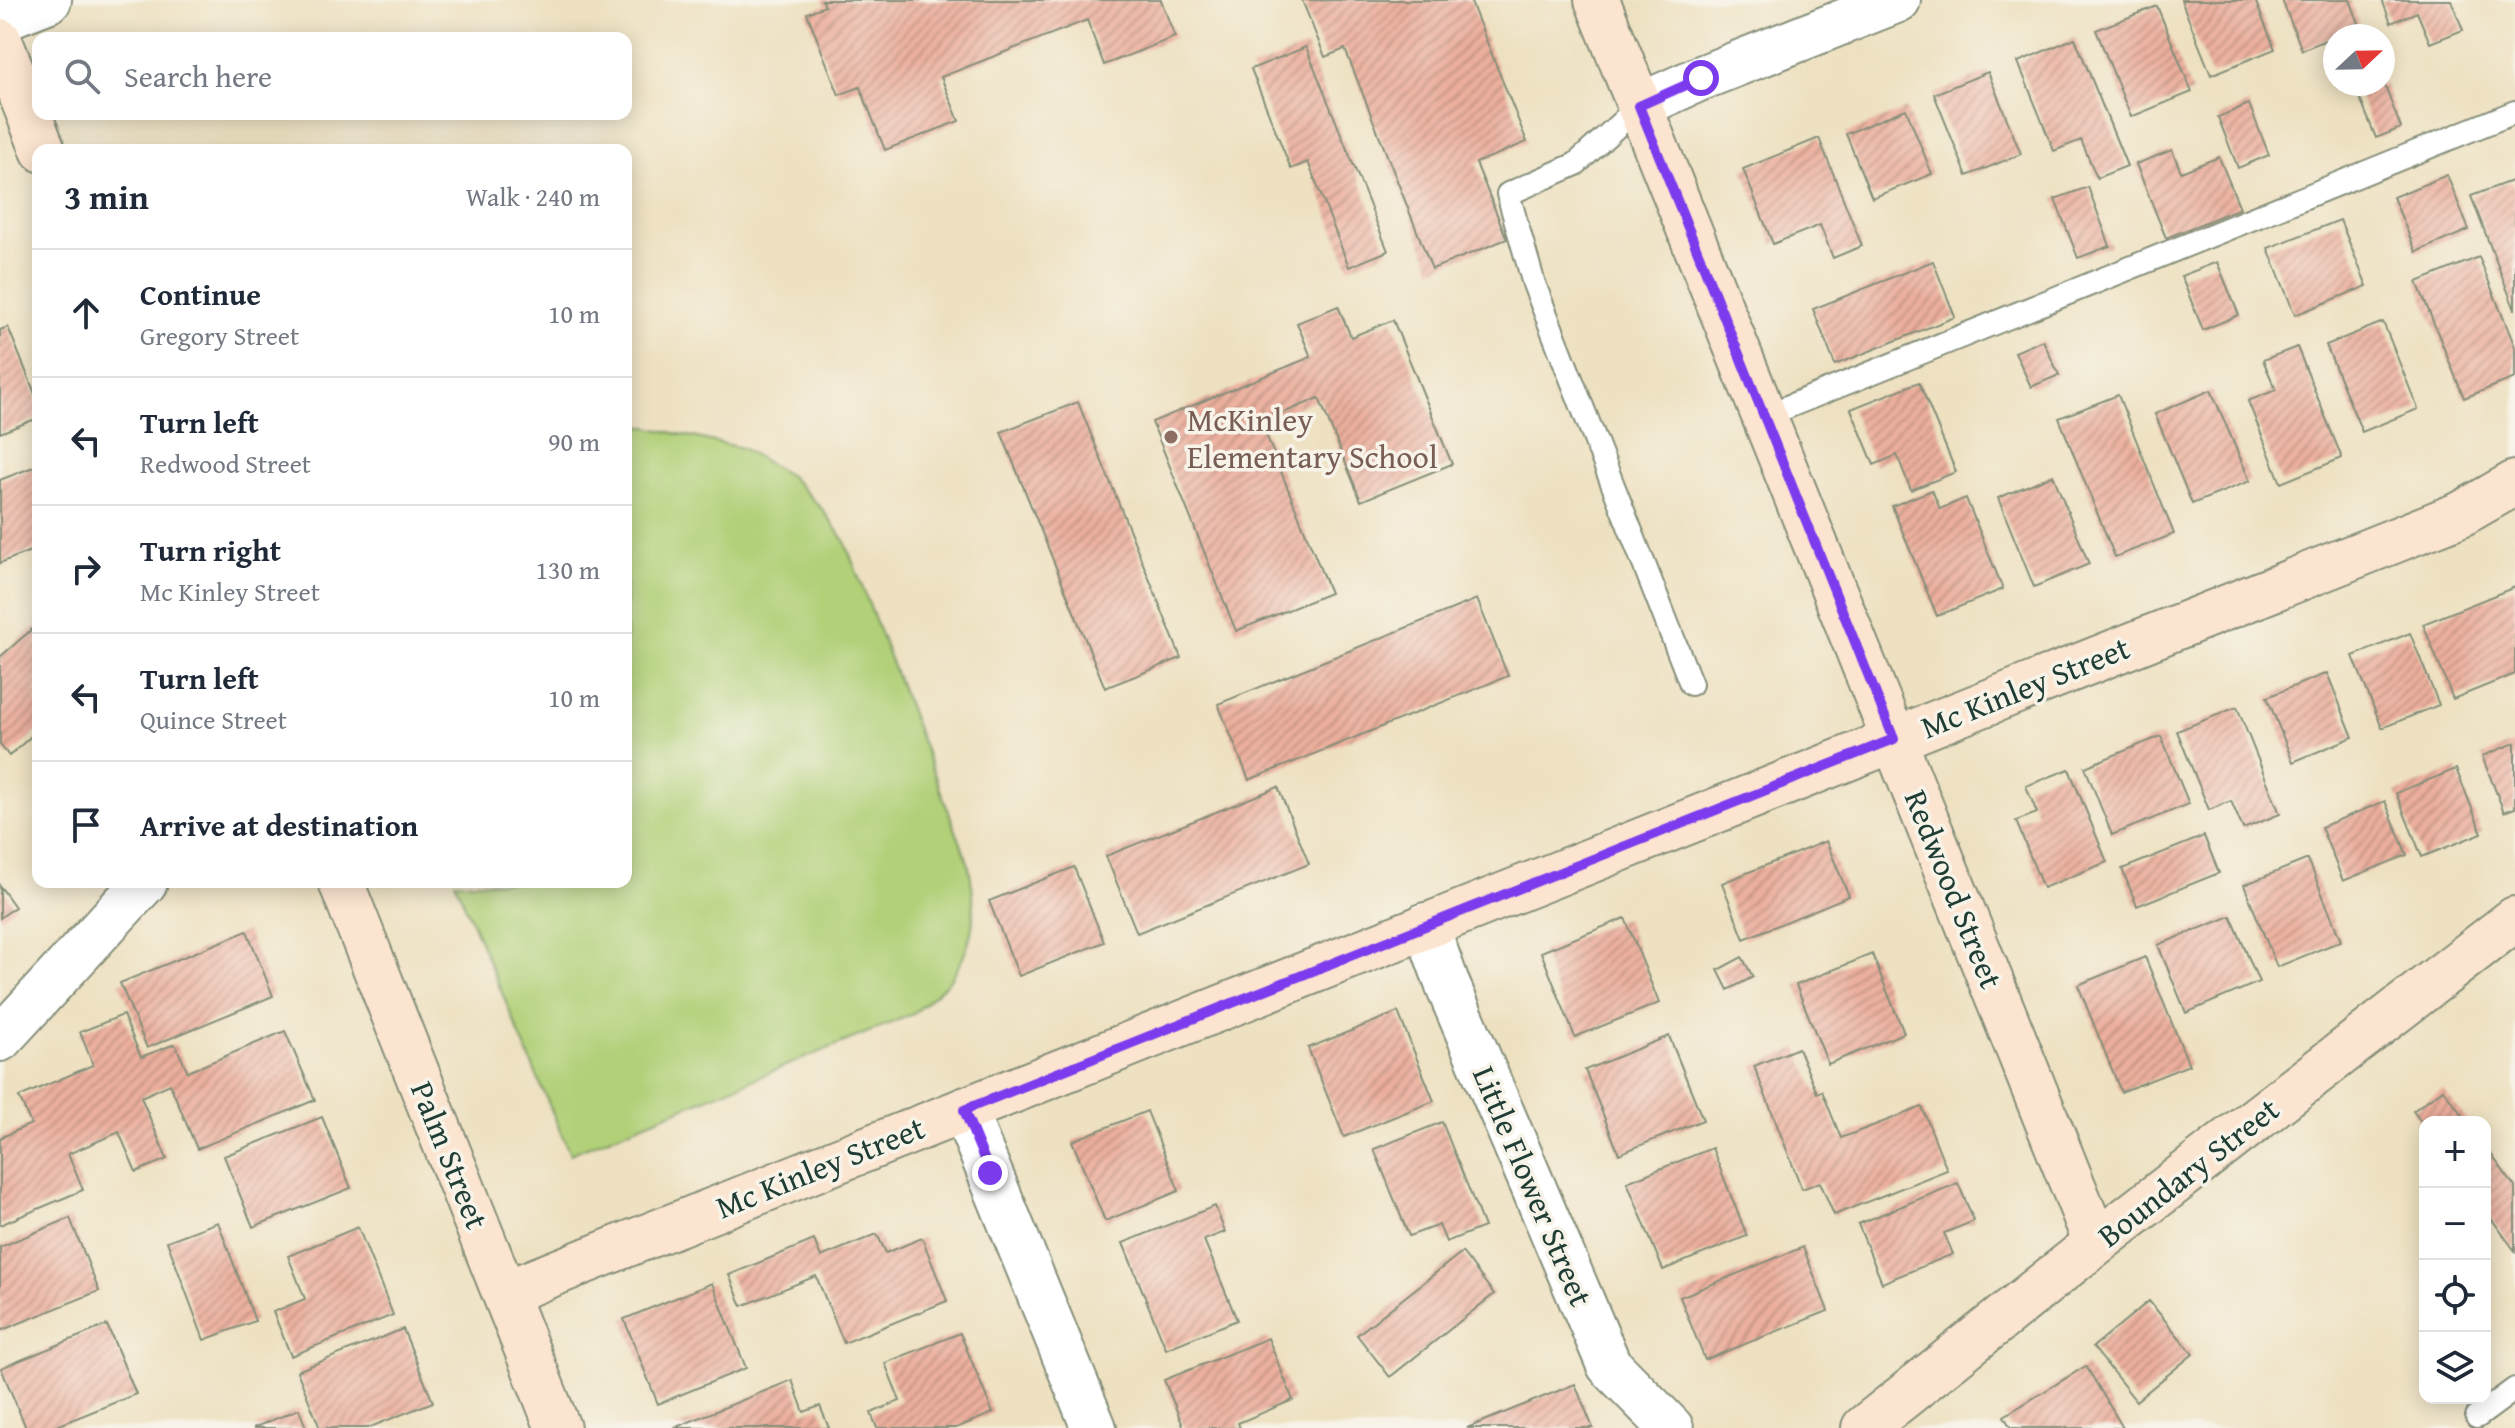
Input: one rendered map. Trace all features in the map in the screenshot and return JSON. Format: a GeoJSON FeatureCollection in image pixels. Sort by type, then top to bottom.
{"type":"FeatureCollection","features":[{"type":"Feature","properties":{"kind":"street"},"geometry":{"type":"LineString","coordinates":[[0,19],[49,0]]}},
{"type":"Feature","properties":{"kind":"street","name":"Redwood Street"},"geometry":{"type":"LineString","coordinates":[[1597,0],[2096,1243]]}},
{"type":"Feature","properties":{"kind":"street"},"geometry":{"type":"LineString","coordinates":[[1639,106],[1701,78],[1898,0]]}},
{"type":"Feature","properties":{"kind":"street"},"geometry":{"type":"LineString","coordinates":[[0,41],[41,144]]}},
{"type":"Feature","properties":{"kind":"street","name":"Mc Kinley Street"},"geometry":{"type":"LineString","coordinates":[[505,1293],[2461,514],[2515,483]]}},
{"type":"Feature","properties":{"kind":"street"},"geometry":{"type":"LineString","coordinates":[[0,1039],[139,888]]}},
{"type":"Feature","properties":{"kind":"street","name":"Palm Street"},"geometry":{"type":"LineString","coordinates":[[343,888],[558,1428]]}},
{"type":"Feature","properties":{"kind":"street","name":"Boundary Street"},"geometry":{"type":"LineString","coordinates":[[1864,1428],[2096,1243],[2515,919]]}},
{"type":"Feature","properties":{"kind":"street","name":"Little Flower Street"},"geometry":{"type":"LineString","coordinates":[[1426,925],[1448,986],[1609,1365],[1671,1428]]}},
{"type":"Feature","properties":{"kind":"street"},"geometry":{"type":"LineString","coordinates":[[964,1110],[1094,1428]]}},
{"type":"Feature","properties":{"kind":"lane"},"geometry":{"type":"LineString","coordinates":[[1639,106],[1576,164],[1508,194],[1534,284],[1691,684]]}},
{"type":"Feature","properties":{"kind":"lane"},"geometry":{"type":"LineString","coordinates":[[1765,416],[2515,112]]}},
{"type":"Feature","properties":{"kind":"lane"},"geometry":{"type":"LineString","coordinates":[[2477,1417],[2515,1389]]}},
{"type":"Feature","properties":{"kind":"green space"},"geometry":{"type":"Polygon","coordinates":[[[632,426],[647,427],[742,448],[790,476],[823,510],[845,542],[968,862],[973,893],[973,922],[966,951],[951,978],[913,1014],[570,1154],[458,888],[632,888],[632,426]]]}},
{"type":"Feature","properties":{"kind":"building"},"geometry":{"type":"Polygon","coordinates":[[[822,0],[1161,0],[1175,37],[1104,65],[1087,20],[941,77],[959,121],[885,150],[860,87],[839,95],[807,13],[825,6],[822,0]]]}},
{"type":"Feature","properties":{"kind":"building"},"geometry":{"type":"Polygon","coordinates":[[[1302,0],[1470,0],[1527,142],[1476,163],[1507,239],[1432,269],[1345,49],[1325,57],[1302,0]]]}},
{"type":"Feature","properties":{"kind":"building"},"geometry":{"type":"Polygon","coordinates":[[[2181,0],[2255,0],[2275,49],[2211,75],[2181,0]]]}},
{"type":"Feature","properties":{"kind":"building"},"geometry":{"type":"Polygon","coordinates":[[[2282,0],[2350,0],[2359,24],[2323,24],[2323,41],[2302,50],[2282,0]]]}},
{"type":"Feature","properties":{"kind":"building"},"geometry":{"type":"Polygon","coordinates":[[[2382,0],[2451,0],[2463,30],[2430,43],[2417,12],[2391,23],[2382,0]]]}},
{"type":"Feature","properties":{"kind":"building"},"geometry":{"type":"Polygon","coordinates":[[[2157,6],[2192,92],[2131,117],[2096,30],[2157,6]]]}},
{"type":"Feature","properties":{"kind":"building"},"geometry":{"type":"Polygon","coordinates":[[[2075,38],[2127,166],[2097,178],[2081,140],[2054,151],[2018,62],[2075,38]]]}},
{"type":"Feature","properties":{"kind":"building"},"geometry":{"type":"Polygon","coordinates":[[[1306,47],[1388,251],[1349,267],[1308,162],[1291,169],[1251,69],[1306,47]]]}},
{"type":"Feature","properties":{"kind":"building"},"geometry":{"type":"Polygon","coordinates":[[[1988,72],[2021,154],[1967,176],[1934,94],[1988,72]]]}},
{"type":"Feature","properties":{"kind":"building"},"geometry":{"type":"Polygon","coordinates":[[[2359,96],[2389,96],[2401,128],[2376,138],[2359,96]]]}},
{"type":"Feature","properties":{"kind":"building"},"geometry":{"type":"Polygon","coordinates":[[[2249,104],[2269,155],[2238,168],[2218,117],[2249,104]]]}},
{"type":"Feature","properties":{"kind":"building"},"geometry":{"type":"Polygon","coordinates":[[[1906,109],[1932,174],[1872,198],[1846,134],[1906,109]]]}},
{"type":"Feature","properties":{"kind":"building"},"geometry":{"type":"Polygon","coordinates":[[[1819,138],[1862,246],[1833,258],[1820,225],[1773,244],[1743,169],[1819,138]]]}},
{"type":"Feature","properties":{"kind":"building"},"geometry":{"type":"Polygon","coordinates":[[[2172,150],[2181,172],[2219,157],[2240,208],[2166,238],[2136,164],[2172,150]]]}},
{"type":"Feature","properties":{"kind":"building"},"geometry":{"type":"Polygon","coordinates":[[[2447,175],[2469,230],[2416,252],[2393,197],[2447,175]]]}},
{"type":"Feature","properties":{"kind":"building"},"geometry":{"type":"Polygon","coordinates":[[[2511,181],[2515,191],[2515,310],[2471,196],[2511,181]]]}},
{"type":"Feature","properties":{"kind":"building"},"geometry":{"type":"Polygon","coordinates":[[[2088,187],[2110,246],[2078,258],[2055,199],[2088,187]]]}},
{"type":"Feature","properties":{"kind":"building"},"geometry":{"type":"Polygon","coordinates":[[[2340,220],[2367,286],[2295,315],[2268,248],[2340,220]]]}},
{"type":"Feature","properties":{"kind":"building"},"geometry":{"type":"Polygon","coordinates":[[[2479,257],[2515,347],[2515,378],[2464,398],[2417,282],[2479,257]]]}},
{"type":"Feature","properties":{"kind":"building"},"geometry":{"type":"Polygon","coordinates":[[[1933,261],[1955,317],[1835,365],[1813,309],[1933,261]]]}},
{"type":"Feature","properties":{"kind":"building"},"geometry":{"type":"Polygon","coordinates":[[[2217,262],[2239,315],[2203,330],[2181,276],[2217,262]]]}},
{"type":"Feature","properties":{"kind":"building"},"geometry":{"type":"Polygon","coordinates":[[[1338,306],[1351,337],[1393,320],[1452,464],[1361,501],[1319,398],[1261,422],[1330,593],[1236,631],[1152,422],[1311,357],[1297,323],[1338,306]]]}},
{"type":"Feature","properties":{"kind":"building"},"geometry":{"type":"Polygon","coordinates":[[[2383,322],[2418,409],[2362,432],[2326,345],[2383,322]]]}},
{"type":"Feature","properties":{"kind":"building"},"geometry":{"type":"Polygon","coordinates":[[[8,327],[32,386],[32,420],[0,433],[0,330],[8,327]]]}},
{"type":"Feature","properties":{"kind":"building"},"geometry":{"type":"Polygon","coordinates":[[[2043,340],[2059,375],[2031,387],[2015,352],[2043,340]]]}},
{"type":"Feature","properties":{"kind":"building"},"geometry":{"type":"Polygon","coordinates":[[[2297,347],[2342,458],[2281,483],[2248,401],[2276,390],[2263,360],[2297,347]]]}},
{"type":"Feature","properties":{"kind":"building"},"geometry":{"type":"Polygon","coordinates":[[[1919,382],[1956,472],[1911,490],[1897,455],[1874,465],[1851,409],[1919,382]]]}},
{"type":"Feature","properties":{"kind":"building"},"geometry":{"type":"Polygon","coordinates":[[[2211,390],[2250,481],[2192,504],[2155,414],[2211,390]]]}},
{"type":"Feature","properties":{"kind":"building"},"geometry":{"type":"Polygon","coordinates":[[[2118,395],[2174,534],[2115,557],[2059,418],[2118,395]]]}},
{"type":"Feature","properties":{"kind":"building"},"geometry":{"type":"Polygon","coordinates":[[[1078,402],[1181,658],[1105,688],[1001,432],[1078,402]]]}},
{"type":"Feature","properties":{"kind":"building"},"geometry":{"type":"Polygon","coordinates":[[[32,467],[32,550],[0,563],[0,480],[32,467]]]}},
{"type":"Feature","properties":{"kind":"building"},"geometry":{"type":"Polygon","coordinates":[[[2053,475],[2089,564],[2034,587],[1998,498],[2053,475]]]}},
{"type":"Feature","properties":{"kind":"building"},"geometry":{"type":"Polygon","coordinates":[[[1932,490],[1940,509],[1966,498],[2003,589],[1937,616],[1892,506],[1932,490]]]}},
{"type":"Feature","properties":{"kind":"building"},"geometry":{"type":"Polygon","coordinates":[[[2515,587],[2515,674],[2453,699],[2423,624],[2515,587]]]}},
{"type":"Feature","properties":{"kind":"building"},"geometry":{"type":"Polygon","coordinates":[[[1477,599],[1508,676],[1249,780],[1218,704],[1477,599]]]}},
{"type":"Feature","properties":{"kind":"building"},"geometry":{"type":"Polygon","coordinates":[[[32,629],[32,735],[9,756],[0,745],[0,657],[32,629]]]}},
{"type":"Feature","properties":{"kind":"building"},"geometry":{"type":"Polygon","coordinates":[[[2410,633],[2439,705],[2382,728],[2353,656],[2410,633]]]}},
{"type":"Feature","properties":{"kind":"building"},"geometry":{"type":"Polygon","coordinates":[[[2327,673],[2353,737],[2293,762],[2267,697],[2327,673]]]}},
{"type":"Feature","properties":{"kind":"building"},"geometry":{"type":"Polygon","coordinates":[[[2237,707],[2280,814],[2243,829],[2231,801],[2209,810],[2177,731],[2237,707]]]}},
{"type":"Feature","properties":{"kind":"building"},"geometry":{"type":"Polygon","coordinates":[[[2161,736],[2189,804],[2112,835],[2085,767],[2161,736]]]}},
{"type":"Feature","properties":{"kind":"building"},"geometry":{"type":"Polygon","coordinates":[[[2515,743],[2515,808],[2504,812],[2482,756],[2515,743]]]}},
{"type":"Feature","properties":{"kind":"building"},"geometry":{"type":"Polygon","coordinates":[[[2069,769],[2107,862],[2043,888],[2016,821],[2037,813],[2026,786],[2069,769]]]}},
{"type":"Feature","properties":{"kind":"building"},"geometry":{"type":"Polygon","coordinates":[[[2456,769],[2482,833],[2422,857],[2396,793],[2456,769]]]}},
{"type":"Feature","properties":{"kind":"building"},"geometry":{"type":"Polygon","coordinates":[[[1278,787],[1309,864],[1137,933],[1106,856],[1278,787]]]}},
{"type":"Feature","properties":{"kind":"building"},"geometry":{"type":"Polygon","coordinates":[[[2385,801],[2407,855],[2343,881],[2321,827],[2385,801]]]}},
{"type":"Feature","properties":{"kind":"building"},"geometry":{"type":"Polygon","coordinates":[[[2204,836],[2219,873],[2137,906],[2122,869],[2204,836]]]}},
{"type":"Feature","properties":{"kind":"building"},"geometry":{"type":"Polygon","coordinates":[[[1826,841],[1849,896],[1744,939],[1722,883],[1826,841]]]}},
{"type":"Feature","properties":{"kind":"building"},"geometry":{"type":"Polygon","coordinates":[[[2308,859],[2341,941],[2277,967],[2244,885],[2308,859]]]}},
{"type":"Feature","properties":{"kind":"building"},"geometry":{"type":"Polygon","coordinates":[[[1074,867],[1104,942],[1019,976],[989,901],[1074,867]]]}},
{"type":"Feature","properties":{"kind":"building"},"geometry":{"type":"Polygon","coordinates":[[[0,886],[15,907],[0,918],[0,886]]]}},
{"type":"Feature","properties":{"kind":"building"},"geometry":{"type":"Polygon","coordinates":[[[2231,916],[2259,982],[2186,1013],[2158,945],[2231,916]]]}},
{"type":"Feature","properties":{"kind":"building"},"geometry":{"type":"Polygon","coordinates":[[[1625,918],[1659,1003],[1575,1037],[1541,952],[1625,918]]]}},
{"type":"Feature","properties":{"kind":"building"},"geometry":{"type":"Polygon","coordinates":[[[247,931],[273,996],[147,1048],[120,983],[247,931]]]}},
{"type":"Feature","properties":{"kind":"building"},"geometry":{"type":"Polygon","coordinates":[[[1872,954],[1904,1033],[1828,1064],[1796,985],[1872,954]]]}},
{"type":"Feature","properties":{"kind":"building"},"geometry":{"type":"Polygon","coordinates":[[[1742,957],[1753,977],[1728,990],[1718,970],[1742,957]]]}},
{"type":"Feature","properties":{"kind":"building"},"geometry":{"type":"Polygon","coordinates":[[[2145,957],[2189,1065],[2121,1092],[2078,985],[2145,957]]]}},
{"type":"Feature","properties":{"kind":"building"},"geometry":{"type":"Polygon","coordinates":[[[1398,1012],[1434,1101],[1344,1137],[1308,1048],[1398,1012]]]}},
{"type":"Feature","properties":{"kind":"building"},"geometry":{"type":"Polygon","coordinates":[[[123,1015],[141,1057],[175,1044],[188,1072],[285,1031],[315,1100],[197,1149],[170,1084],[141,1097],[167,1159],[136,1172],[119,1132],[68,1154],[83,1190],[0,1225],[0,1138],[31,1124],[19,1097],[93,1065],[80,1032],[123,1015]]]}},
{"type":"Feature","properties":{"kind":"building"},"geometry":{"type":"Polygon","coordinates":[[[1669,1036],[1703,1120],[1619,1154],[1585,1070],[1669,1036]]]}},
{"type":"Feature","properties":{"kind":"building"},"geometry":{"type":"Polygon","coordinates":[[[1798,1048],[1817,1093],[1822,1091],[1841,1138],[1922,1107],[1947,1170],[1834,1215],[1820,1182],[1802,1189],[1754,1066],[1798,1048]]]}},
{"type":"Feature","properties":{"kind":"building"},"geometry":{"type":"Polygon","coordinates":[[[2443,1089],[2463,1116],[2419,1116],[2419,1119],[2413,1111],[2443,1089]]]}},
{"type":"Feature","properties":{"kind":"building"},"geometry":{"type":"Polygon","coordinates":[[[1147,1111],[1179,1191],[1105,1221],[1072,1141],[1147,1111]]]}},
{"type":"Feature","properties":{"kind":"building"},"geometry":{"type":"Polygon","coordinates":[[[322,1117],[351,1188],[253,1227],[224,1156],[322,1117]]]}},
{"type":"Feature","properties":{"kind":"building"},"geometry":{"type":"Polygon","coordinates":[[[1442,1122],[1484,1227],[1446,1242],[1439,1225],[1409,1236],[1374,1149],[1442,1122]]]}},
{"type":"Feature","properties":{"kind":"building"},"geometry":{"type":"Polygon","coordinates":[[[1712,1148],[1747,1236],[1663,1270],[1627,1182],[1712,1148]]]}},
{"type":"Feature","properties":{"kind":"building"},"geometry":{"type":"Polygon","coordinates":[[[2491,1154],[2515,1187],[2515,1251],[2491,1218],[2491,1154]]]}},
{"type":"Feature","properties":{"kind":"building"},"geometry":{"type":"Polygon","coordinates":[[[1958,1183],[1974,1221],[1944,1233],[1953,1254],[1882,1283],[1858,1224],[1958,1183]]]}},
{"type":"Feature","properties":{"kind":"building"},"geometry":{"type":"Polygon","coordinates":[[[1215,1206],[1225,1232],[1204,1240],[1237,1320],[1166,1349],[1123,1243],[1215,1206]]]}},
{"type":"Feature","properties":{"kind":"building"},"geometry":{"type":"Polygon","coordinates":[[[70,1218],[99,1291],[0,1331],[0,1247],[70,1218]]]}},
{"type":"Feature","properties":{"kind":"building"},"geometry":{"type":"Polygon","coordinates":[[[218,1222],[255,1321],[204,1340],[167,1241],[218,1222]]]}},
{"type":"Feature","properties":{"kind":"building"},"geometry":{"type":"Polygon","coordinates":[[[358,1227],[393,1315],[291,1356],[273,1312],[305,1299],[288,1256],[358,1227]]]}},
{"type":"Feature","properties":{"kind":"building"},"geometry":{"type":"Polygon","coordinates":[[[877,1234],[886,1253],[922,1238],[947,1301],[844,1343],[816,1276],[742,1306],[729,1275],[814,1240],[821,1257],[877,1234]]]}},
{"type":"Feature","properties":{"kind":"building"},"geometry":{"type":"Polygon","coordinates":[[[1803,1247],[1828,1311],[1705,1360],[1680,1297],[1803,1247]]]}},
{"type":"Feature","properties":{"kind":"building"},"geometry":{"type":"Polygon","coordinates":[[[1462,1252],[1494,1294],[1390,1377],[1357,1335],[1462,1252]]]}},
{"type":"Feature","properties":{"kind":"building"},"geometry":{"type":"Polygon","coordinates":[[[712,1283],[746,1368],[658,1404],[624,1319],[712,1283]]]}},
{"type":"Feature","properties":{"kind":"building"},"geometry":{"type":"Polygon","coordinates":[[[2149,1301],[2193,1354],[2136,1401],[2093,1347],[2149,1301]]]}},
{"type":"Feature","properties":{"kind":"building"},"geometry":{"type":"Polygon","coordinates":[[[107,1325],[136,1394],[52,1428],[26,1428],[1,1368],[107,1325]]]}},
{"type":"Feature","properties":{"kind":"building"},"geometry":{"type":"Polygon","coordinates":[[[403,1329],[433,1402],[368,1428],[320,1428],[297,1371],[403,1329]]]}},
{"type":"Feature","properties":{"kind":"building"},"geometry":{"type":"Polygon","coordinates":[[[960,1333],[993,1413],[956,1428],[877,1428],[871,1413],[900,1401],[885,1363],[960,1333]]]}},
{"type":"Feature","properties":{"kind":"building"},"geometry":{"type":"Polygon","coordinates":[[[1268,1338],[1293,1400],[1238,1423],[1240,1428],[1184,1428],[1164,1380],[1268,1338]]]}},
{"type":"Feature","properties":{"kind":"building"},"geometry":{"type":"Polygon","coordinates":[[[2086,1366],[2123,1428],[2011,1428],[2004,1416],[2086,1366]]]}},
{"type":"Feature","properties":{"kind":"building"},"geometry":{"type":"Polygon","coordinates":[[[792,1380],[804,1412],[820,1406],[829,1428],[674,1428],[792,1380]]]}},
{"type":"Feature","properties":{"kind":"building"},"geometry":{"type":"Polygon","coordinates":[[[1575,1384],[1593,1428],[1467,1428],[1575,1384]]]}},
{"type":"Feature","properties":{"kind":"building"},"geometry":{"type":"Polygon","coordinates":[[[299,1409],[306,1428],[253,1428],[299,1409]]]}},
{"type":"Feature","properties":{"kind":"place","name":"McKinley Elementary School"},"geometry":{"type":"Point","coordinates":[1171,437]}},
{"type":"Feature","properties":{"kind":"route"},"geometry":{"type":"LineString","coordinates":[[990,1173],[964,1110],[1894,739],[1639,106],[1701,78]]}}]}
